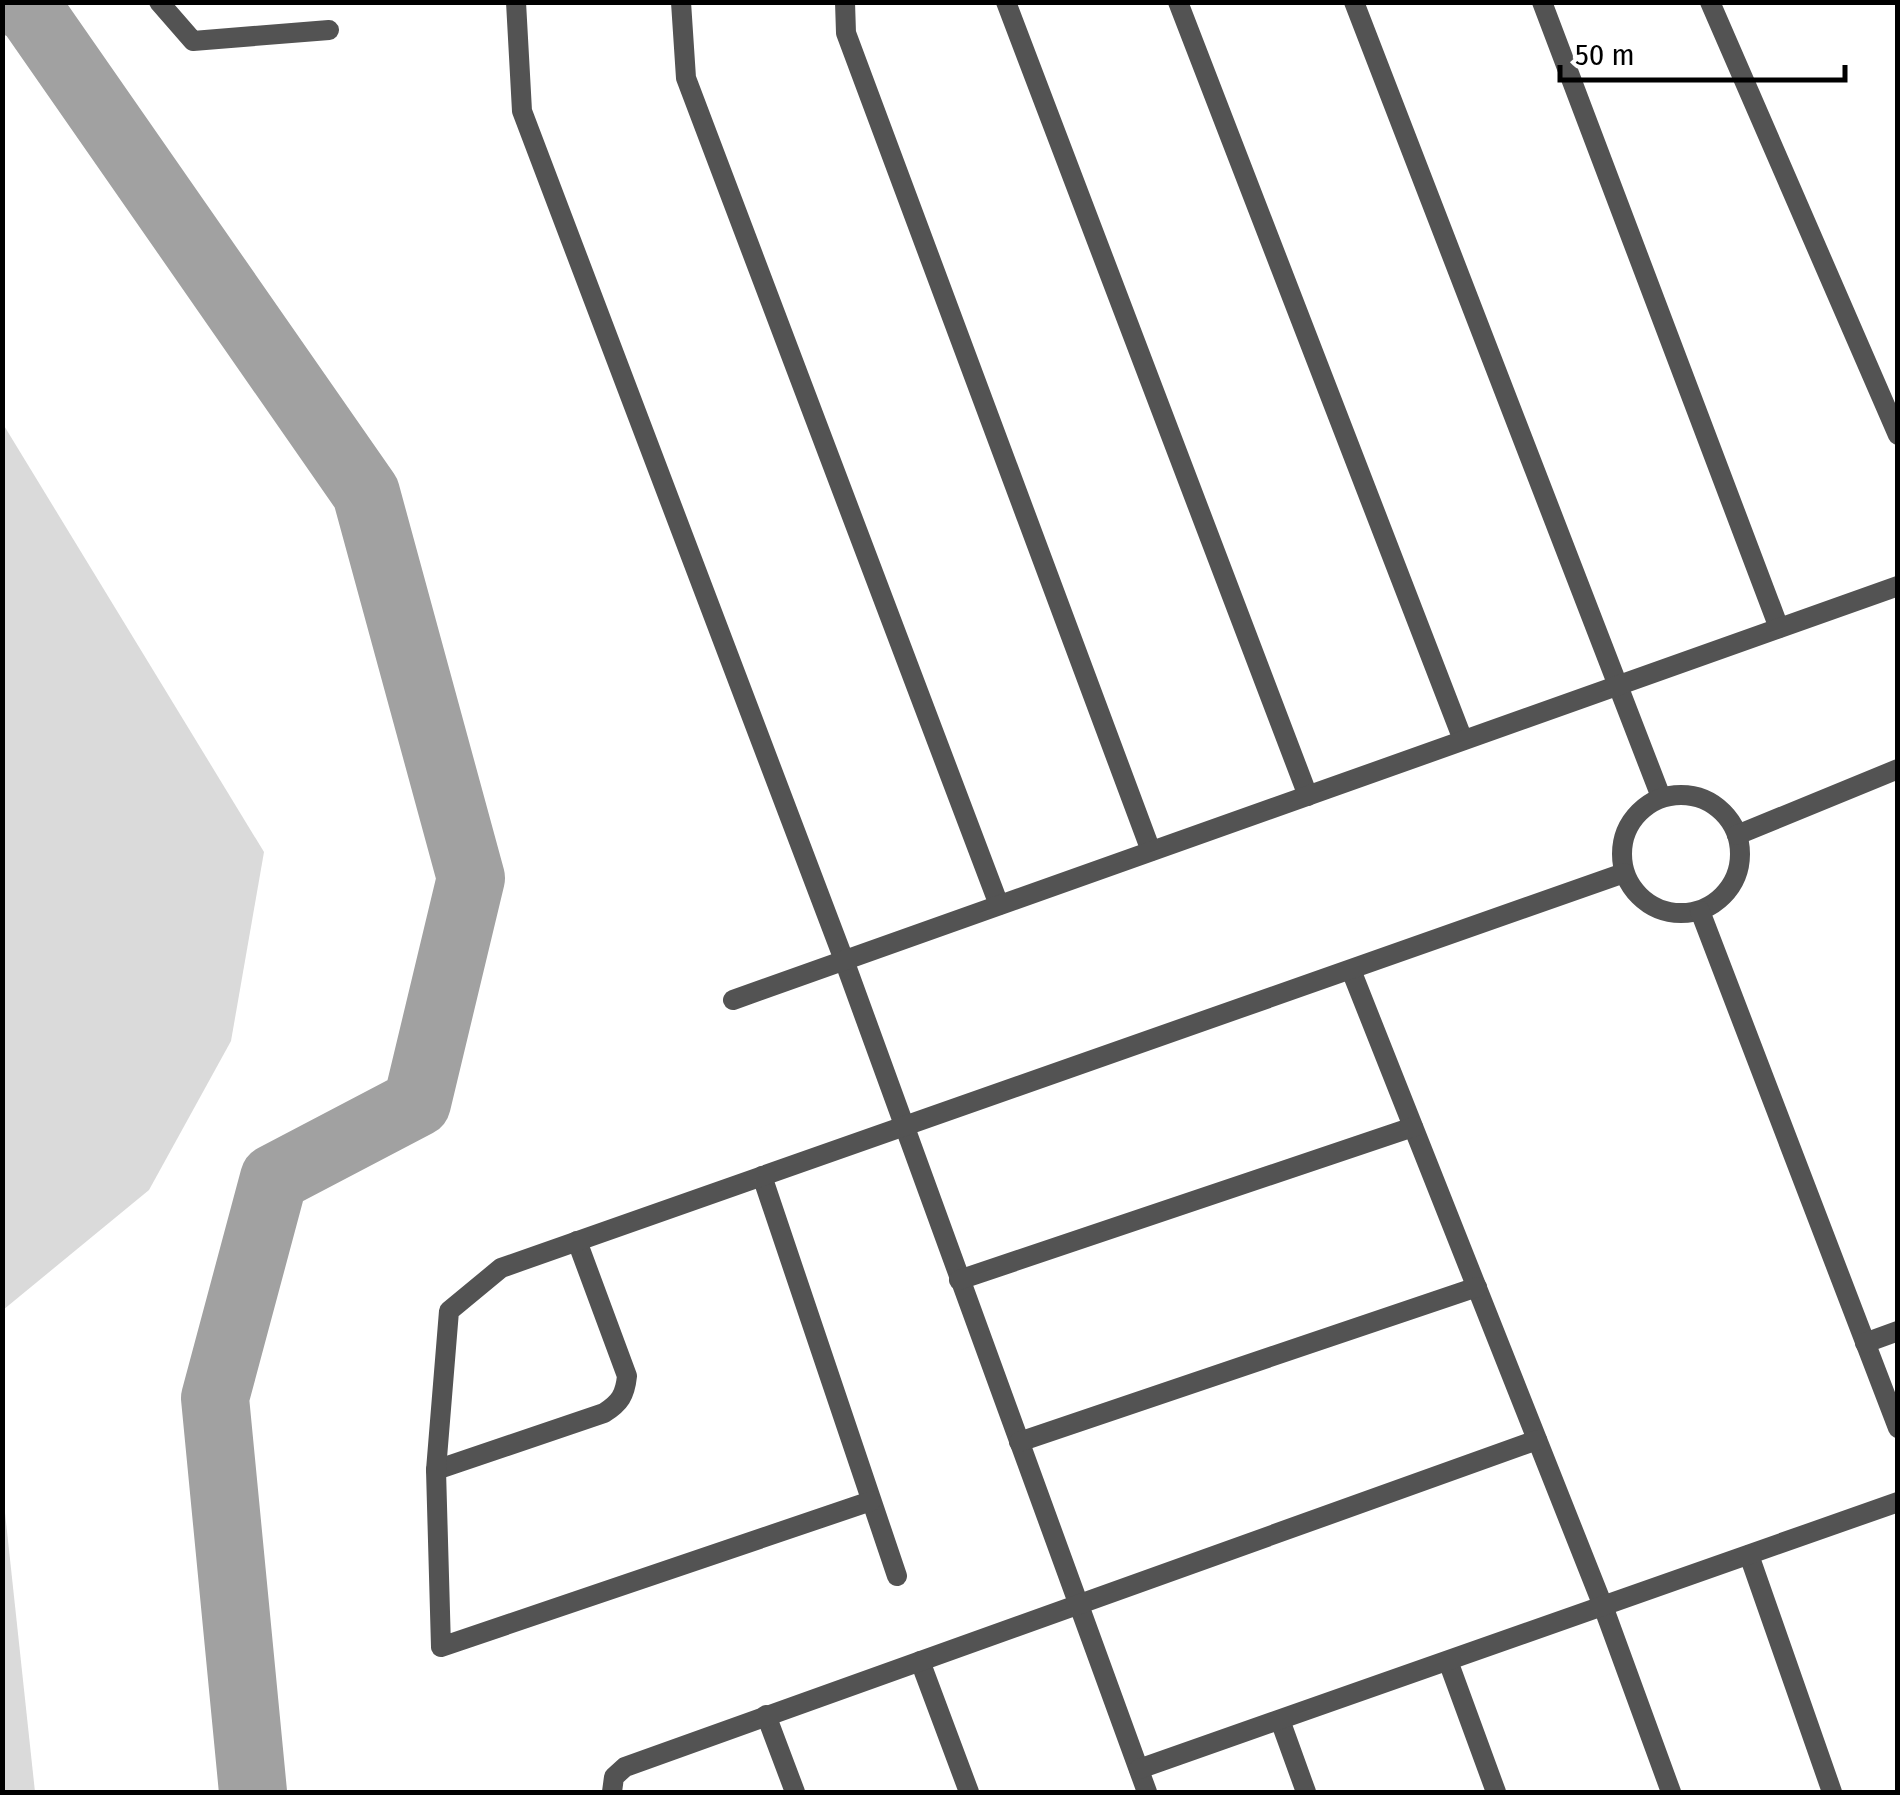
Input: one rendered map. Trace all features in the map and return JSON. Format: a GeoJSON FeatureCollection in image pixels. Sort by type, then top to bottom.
{"type":"FeatureCollection","features":[{"type":"Feature","properties":{"kind":"street"},"geometry":{"type":"LineString","coordinates":[[159,2],[193,40],[329,30]]}},
{"type":"Feature","properties":{"kind":"street"},"geometry":{"type":"LineString","coordinates":[[516,2],[522,111],[844,960],[1147,1792]]}},
{"type":"Feature","properties":{"kind":"street"},"geometry":{"type":"LineString","coordinates":[[680,2],[686,78],[999,905]]}},
{"type":"Feature","properties":{"kind":"street"},"geometry":{"type":"LineString","coordinates":[[844,2],[846,33],[1151,851]]}},
{"type":"Feature","properties":{"kind":"street"},"geometry":{"type":"LineString","coordinates":[[1006,2],[1308,796]]}},
{"type":"Feature","properties":{"kind":"street"},"geometry":{"type":"LineString","coordinates":[[1178,2],[1463,740]]}},
{"type":"Feature","properties":{"kind":"street"},"geometry":{"type":"LineString","coordinates":[[1354,2],[1661,798]]}},
{"type":"Feature","properties":{"kind":"street"},"geometry":{"type":"LineString","coordinates":[[1542,2],[1779,628]]}},
{"type":"Feature","properties":{"kind":"street"},"geometry":{"type":"LineString","coordinates":[[1710,2],[1898,435]]}},
{"type":"Feature","properties":{"kind":"street"},"geometry":{"type":"LineString","coordinates":[[733,1000],[1898,586]]}},
{"type":"Feature","properties":{"kind":"street"},"geometry":{"type":"LineString","coordinates":[[1737,835],[1898,768]]}},
{"type":"Feature","properties":{"kind":"street"},"geometry":{"type":"LineString","coordinates":[[1684,794],[1707,800],[1726,815],[1737,835],[1740,858],[1734,881],[1720,900],[1700,912],[1677,914],[1654,908],[1636,894],[1624,874],[1621,850],[1627,828],[1642,809],[1661,798],[1684,794]]}},
{"type":"Feature","properties":{"kind":"street"},"geometry":{"type":"LineString","coordinates":[[872,1501],[441,1647],[436,1470],[449,1311],[501,1268],[1624,874]]}},
{"type":"Feature","properties":{"kind":"street"},"geometry":{"type":"LineString","coordinates":[[1700,912],[1898,1428]]}},
{"type":"Feature","properties":{"kind":"street"},"geometry":{"type":"LineString","coordinates":[[1351,970],[1603,1606],[1670,1792]]}},
{"type":"Feature","properties":{"kind":"street"},"geometry":{"type":"LineString","coordinates":[[959,1280],[1413,1127]]}},
{"type":"Feature","properties":{"kind":"street"},"geometry":{"type":"LineString","coordinates":[[762,1176],[897,1576]]}},
{"type":"Feature","properties":{"kind":"street"},"geometry":{"type":"LineString","coordinates":[[436,1470],[604,1414],[625,1394],[628,1376],[577,1241]]}},
{"type":"Feature","properties":{"kind":"street"},"geometry":{"type":"LineString","coordinates":[[1019,1442],[1477,1287]]}},
{"type":"Feature","properties":{"kind":"street"},"geometry":{"type":"LineString","coordinates":[[1865,1343],[1898,1331]]}},
{"type":"Feature","properties":{"kind":"street"},"geometry":{"type":"LineString","coordinates":[[612,1792],[614,1777],[626,1767],[1538,1440]]}},
{"type":"Feature","properties":{"kind":"street"},"geometry":{"type":"LineString","coordinates":[[1139,1769],[1898,1502]]}},
{"type":"Feature","properties":{"kind":"street"},"geometry":{"type":"LineString","coordinates":[[1748,1554],[1832,1792]]}},
{"type":"Feature","properties":{"kind":"street"},"geometry":{"type":"LineString","coordinates":[[920,1661],[969,1792]]}},
{"type":"Feature","properties":{"kind":"street"},"geometry":{"type":"LineString","coordinates":[[1448,1661],[1496,1792]]}},
{"type":"Feature","properties":{"kind":"street"},"geometry":{"type":"LineString","coordinates":[[766,1715],[795,1792]]}},
{"type":"Feature","properties":{"kind":"street"},"geometry":{"type":"LineString","coordinates":[[1280,1720],[1306,1792]]}},
{"type":"Feature","properties":{"kind":"shaded area"},"geometry":{"type":"Polygon","coordinates":[[[3,424],[264,852],[231,1041],[149,1190],[3,1310],[3,424]]]}},
{"type":"Feature","properties":{"kind":"shaded area"},"geometry":{"type":"Polygon","coordinates":[[[3,1494],[35,1792],[3,1792],[3,1494]]]}},
{"type":"Feature","properties":{"kind":"waterway"},"geometry":{"type":"LineString","coordinates":[[15,2],[30,10],[366,493],[471,878],[417,1103],[274,1178],[215,1398],[253,1792]]}}]}
